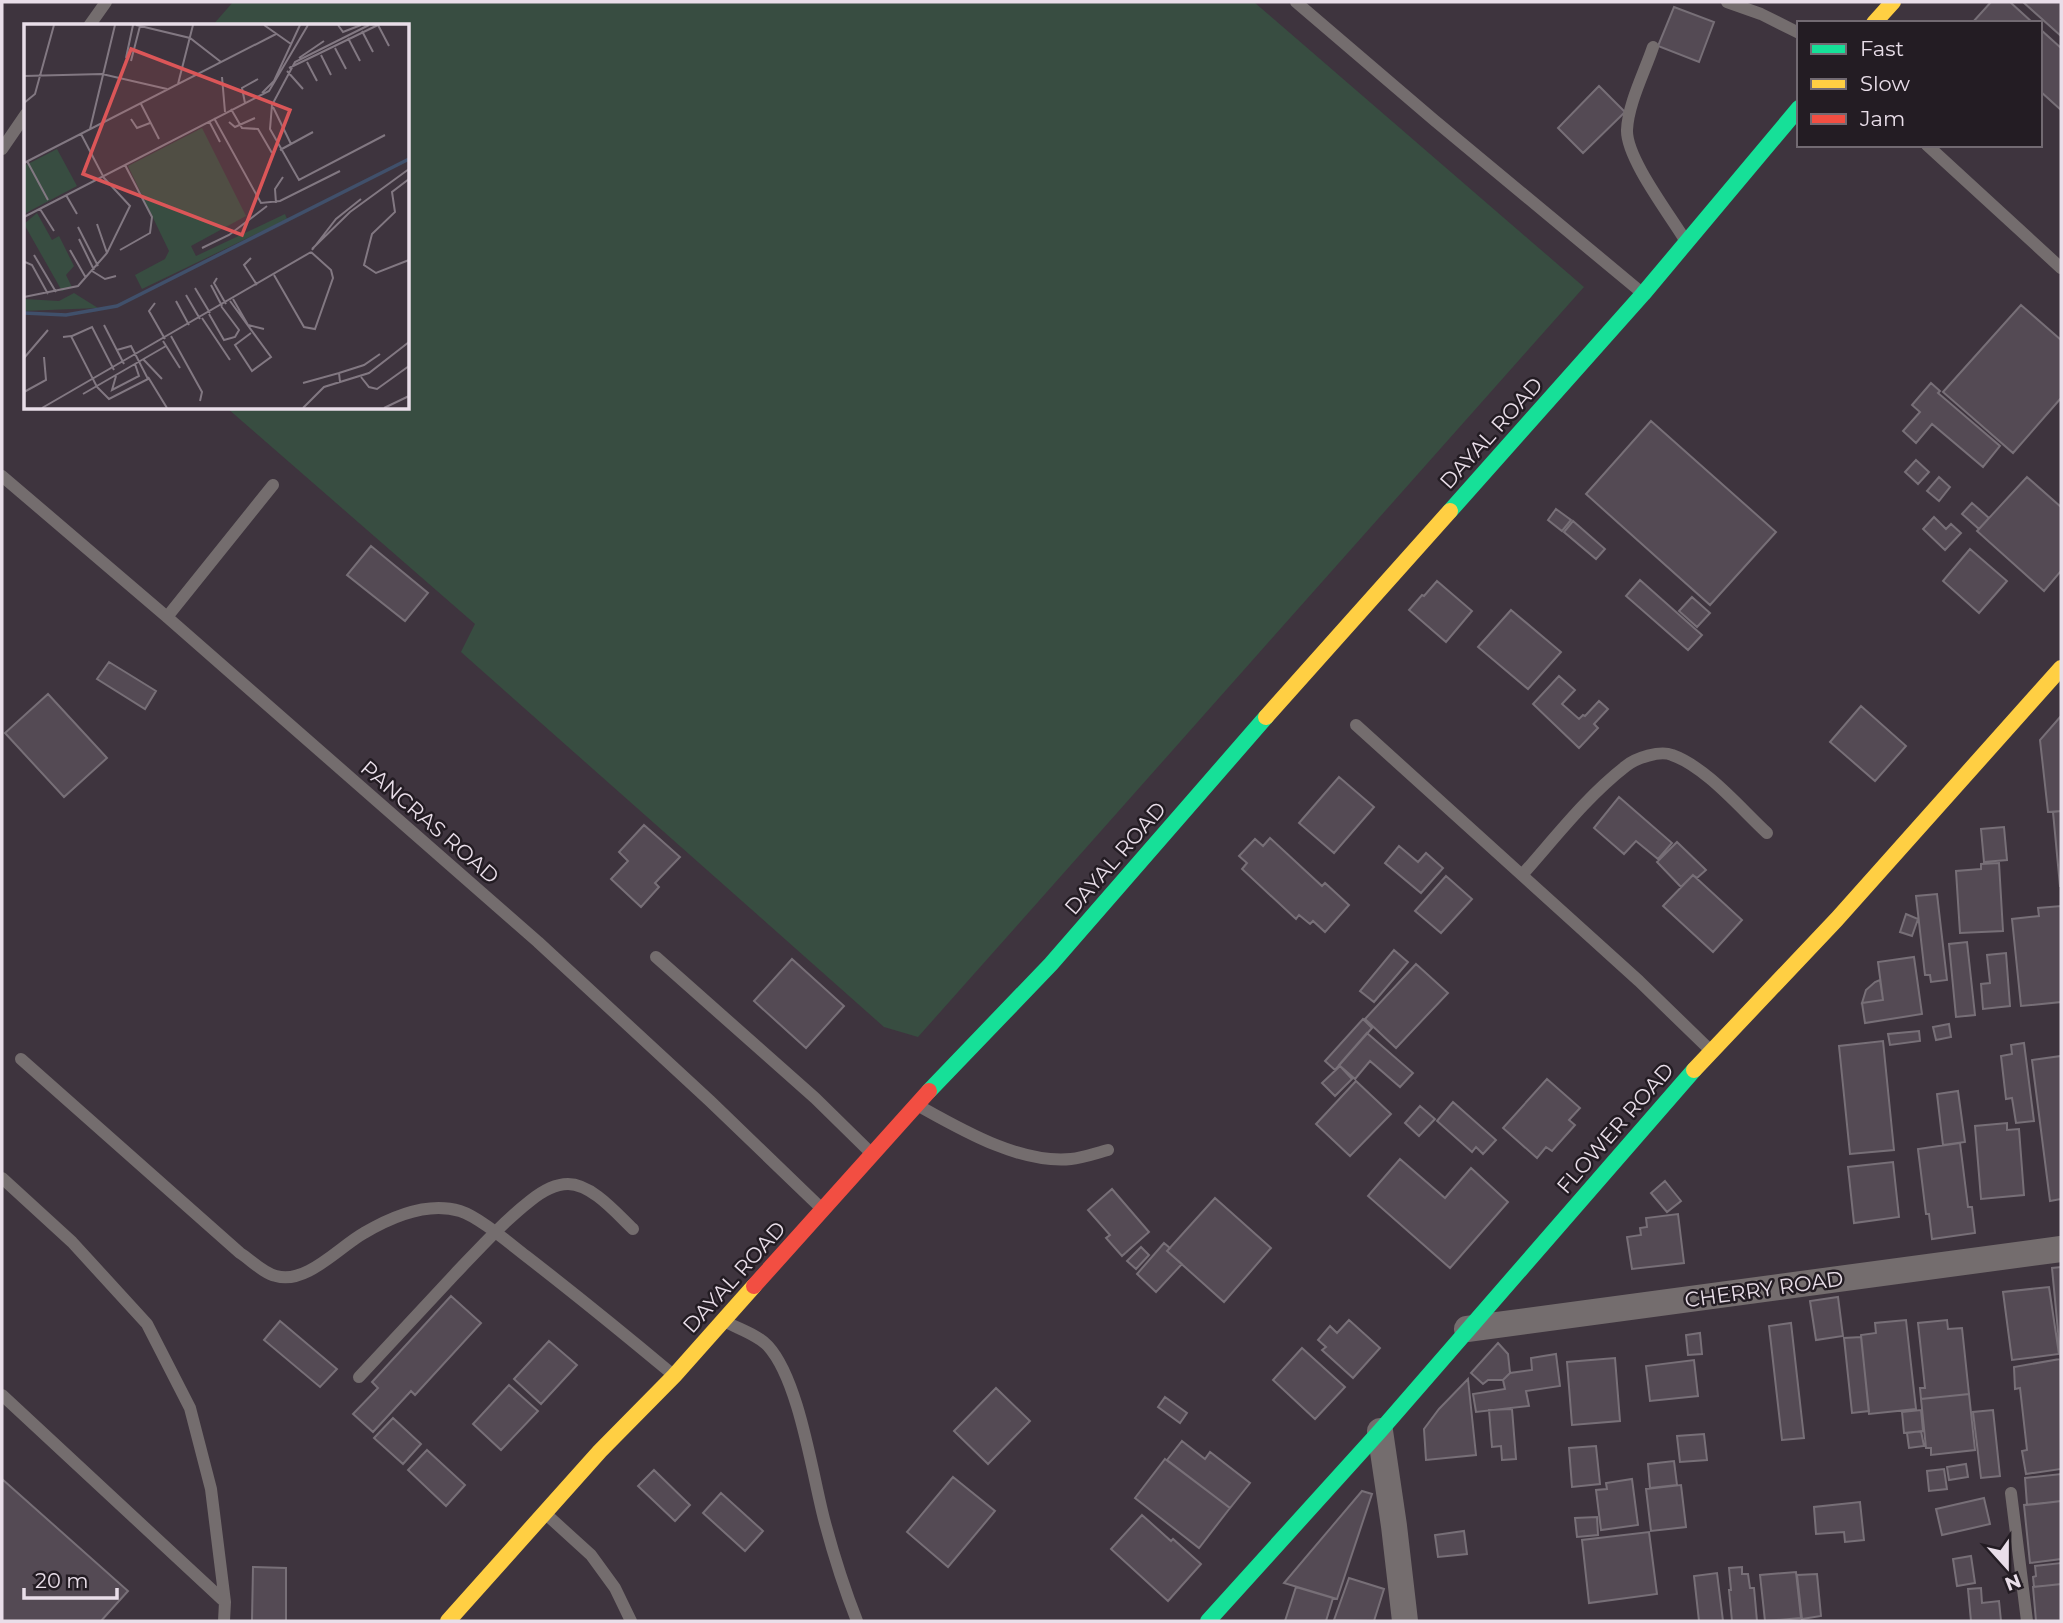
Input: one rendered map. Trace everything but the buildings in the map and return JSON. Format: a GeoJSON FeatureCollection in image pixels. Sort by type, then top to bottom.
{"type":"FeatureCollection","features":[{"type":"Feature","properties":{"kind":"street"},"geometry":{"type":"LineString","coordinates":[[1876,21],[1893,2]]}},
{"type":"Feature","properties":{"kind":"street","name":"DAYAL ROAD"},"geometry":{"type":"LineString","coordinates":[[448,1621],[600,1451],[674,1376],[916,1104],[1051,964],[1284,696],[1643,294],[1797,110]]}},
{"type":"Feature","properties":{"kind":"street","name":"FLOWER ROAD"},"geometry":{"type":"LineString","coordinates":[[1208,1621],[1380,1431],[1711,1051],[1837,919],[2061,668]]}},
{"type":"Feature","properties":{"kind":"street","name":"CHERRY ROAD"},"geometry":{"type":"LineString","coordinates":[[1467,1329],[2061,1249]]}},
{"type":"Feature","properties":{"kind":"street"},"geometry":{"type":"LineString","coordinates":[[1380,1431],[1405,1621]]}},
{"type":"Feature","properties":{"kind":"lane"},"geometry":{"type":"LineString","coordinates":[[90,24],[106,2]]}},
{"type":"Feature","properties":{"kind":"lane"},"geometry":{"type":"LineString","coordinates":[[1296,2],[1643,294]]}},
{"type":"Feature","properties":{"kind":"lane"},"geometry":{"type":"LineString","coordinates":[[1727,2],[1761,14],[1797,32]]}},
{"type":"Feature","properties":{"kind":"lane"},"geometry":{"type":"LineString","coordinates":[[1653,47],[1632,106],[1627,132],[1634,159],[1687,243]]}},
{"type":"Feature","properties":{"kind":"lane"},"geometry":{"type":"LineString","coordinates":[[2,149],[24,117]]}},
{"type":"Feature","properties":{"kind":"lane"},"geometry":{"type":"LineString","coordinates":[[1929,147],[2061,268]]}},
{"type":"Feature","properties":{"kind":"lane","name":"PANCRAS ROAD"},"geometry":{"type":"LineString","coordinates":[[2,475],[538,942],[823,1210]]}},
{"type":"Feature","properties":{"kind":"lane"},"geometry":{"type":"LineString","coordinates":[[167,617],[273,485]]}},
{"type":"Feature","properties":{"kind":"lane"},"geometry":{"type":"LineString","coordinates":[[1356,725],[1639,981],[1711,1051]]}},
{"type":"Feature","properties":{"kind":"lane"},"geometry":{"type":"LineString","coordinates":[[1522,875],[1586,803],[1628,764],[1650,756],[1668,753],[1695,766],[1767,833]]}},
{"type":"Feature","properties":{"kind":"lane"},"geometry":{"type":"LineString","coordinates":[[656,957],[815,1098],[872,1154]]}},
{"type":"Feature","properties":{"kind":"lane"},"geometry":{"type":"LineString","coordinates":[[21,1059],[240,1253],[274,1276],[290,1278],[308,1271],[363,1233],[398,1216],[434,1208],[460,1211],[495,1232],[557,1279],[674,1376]]}},
{"type":"Feature","properties":{"kind":"lane"},"geometry":{"type":"LineString","coordinates":[[916,1104],[967,1134],[1037,1157],[1070,1159],[1108,1150]]}},
{"type":"Feature","properties":{"kind":"lane"},"geometry":{"type":"LineString","coordinates":[[2,1178],[72,1242],[147,1324],[190,1408],[211,1489],[225,1602],[224,1621]]}},
{"type":"Feature","properties":{"kind":"lane"},"geometry":{"type":"LineString","coordinates":[[359,1377],[495,1232],[537,1196],[556,1185],[582,1187],[602,1200],[633,1229]]}},
{"type":"Feature","properties":{"kind":"lane"},"geometry":{"type":"LineString","coordinates":[[722,1319],[766,1343],[778,1359],[788,1381],[803,1429],[825,1520],[857,1621]]}},
{"type":"Feature","properties":{"kind":"lane"},"geometry":{"type":"LineString","coordinates":[[2,1395],[225,1602]]}},
{"type":"Feature","properties":{"kind":"lane"},"geometry":{"type":"LineString","coordinates":[[2011,1493],[2026,1621]]}},
{"type":"Feature","properties":{"kind":"lane"},"geometry":{"type":"LineString","coordinates":[[545,1513],[591,1556],[615,1588],[631,1621]]}},
{"type":"Feature","properties":{"kind":"green space"},"geometry":{"type":"Polygon","coordinates":[[[233,2],[1254,2],[1584,287],[918,1037],[884,1027],[461,652],[475,624],[229,410],[410,410],[410,24],[214,24],[233,2]]]}},
{"type":"Feature","properties":{"kind":"traffic: fast"},"geometry":{"type":"LineString","coordinates":[[1450,511],[1643,294],[1797,110]]}},
{"type":"Feature","properties":{"kind":"traffic: fast"},"geometry":{"type":"LineString","coordinates":[[929,1091],[1051,964],[1266,717]]}},
{"type":"Feature","properties":{"kind":"traffic: fast"},"geometry":{"type":"LineString","coordinates":[[1208,1621],[1380,1431],[1694,1070]]}},
{"type":"Feature","properties":{"kind":"traffic: slow"},"geometry":{"type":"LineString","coordinates":[[1876,21],[1893,2]]}},
{"type":"Feature","properties":{"kind":"traffic: slow"},"geometry":{"type":"LineString","coordinates":[[1266,717],[1450,511]]}},
{"type":"Feature","properties":{"kind":"traffic: slow"},"geometry":{"type":"LineString","coordinates":[[1694,1070],[1837,919],[2061,668]]}},
{"type":"Feature","properties":{"kind":"traffic: slow"},"geometry":{"type":"LineString","coordinates":[[448,1621],[600,1451],[674,1376],[754,1286]]}},
{"type":"Feature","properties":{"kind":"traffic: jam"},"geometry":{"type":"LineString","coordinates":[[754,1286],[929,1091]]}}]}
